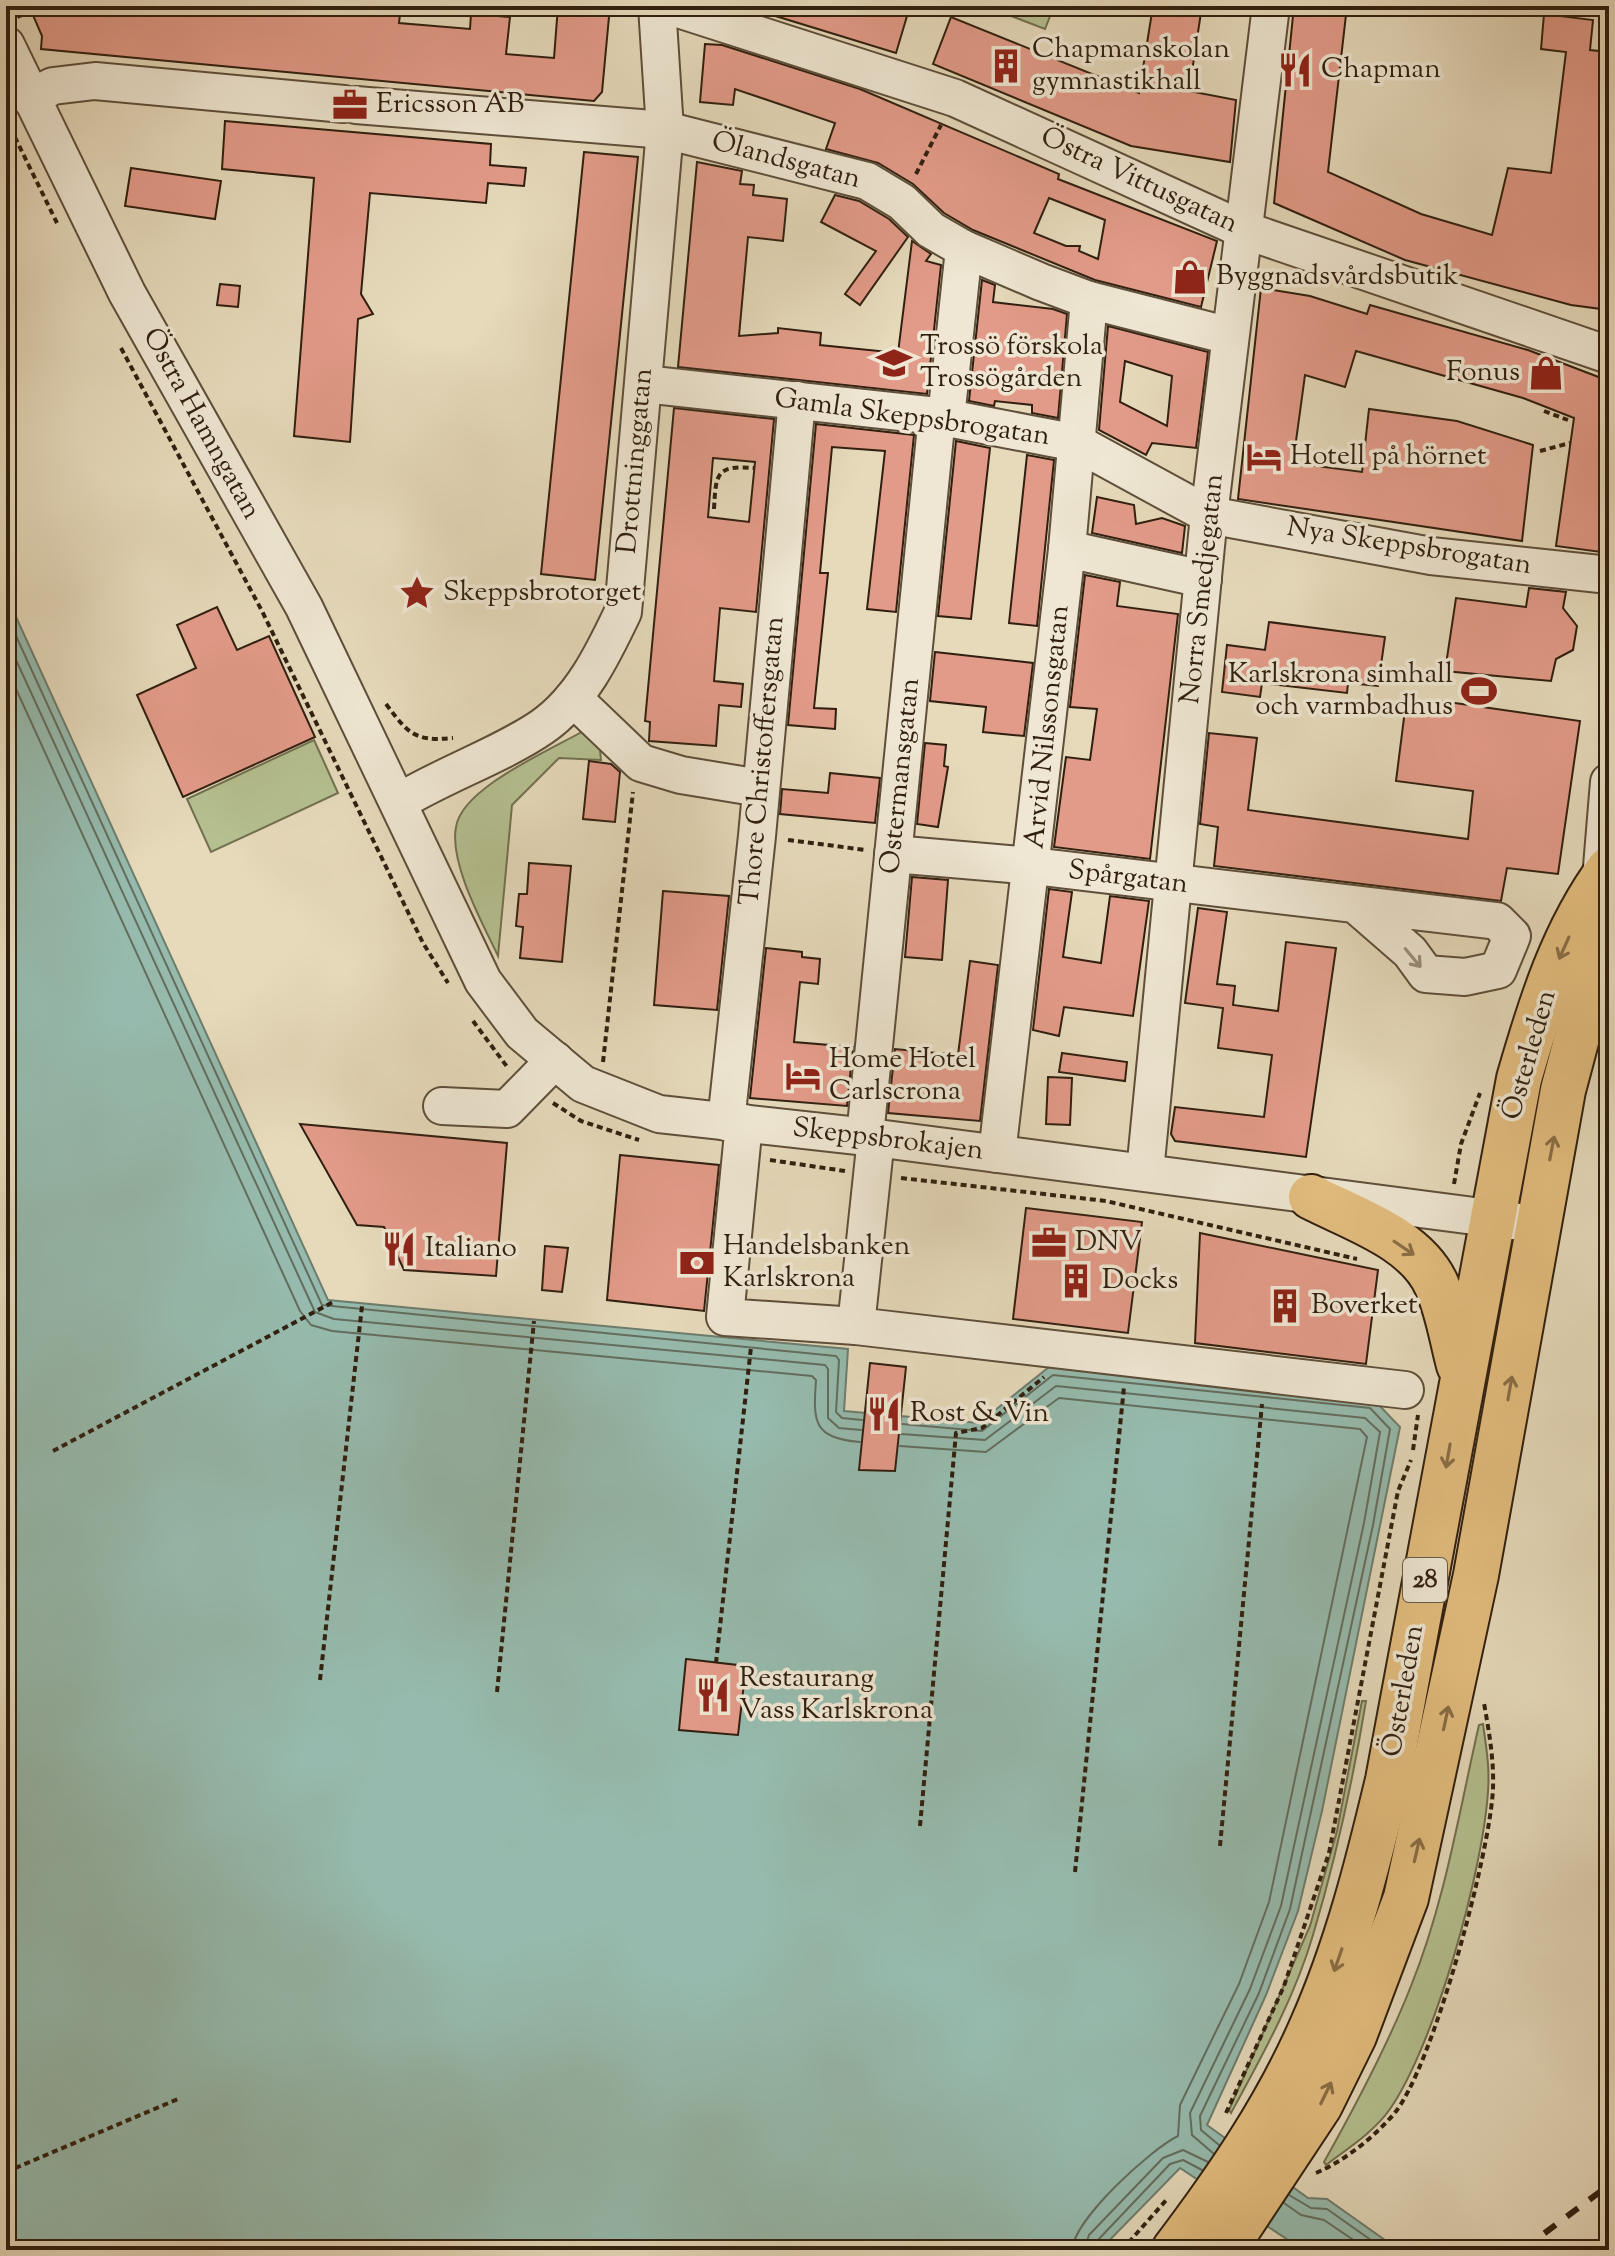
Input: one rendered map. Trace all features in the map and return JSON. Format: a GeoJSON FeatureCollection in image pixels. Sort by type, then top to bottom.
{"type":"FeatureCollection","features":[{"type":"Feature","properties":{"kind":"main road","name":"Österleden"},"geometry":{"type":"LineString","coordinates":[[1272,2146],[1281,2090],[1313,2025],[1362,1886],[1388,1780],[1519,1079],[1535,1024],[1573,927],[1605,874]]}},
{"type":"Feature","properties":{"kind":"main road","name":"Österleden"},"geometry":{"type":"LineString","coordinates":[[1174,2250],[1211,2219],[1272,2146],[1320,2105],[1354,2036],[1406,1898],[1476,1575],[1563,1090],[1591,985],[1609,944]]}},
{"type":"Feature","properties":{"kind":"main road"},"geometry":{"type":"LineString","coordinates":[[1311,1197],[1394,1241],[1423,1263],[1437,1285],[1462,1379]]}},
{"type":"Feature","properties":{"kind":"street","name":"Drottninggatan"},"geometry":{"type":"LineString","coordinates":[[399,802],[542,727],[573,698],[602,656],[623,612],[665,130],[657,6]]}},
{"type":"Feature","properties":{"kind":"street","name":"Östra Vittusgatan"},"geometry":{"type":"LineString","coordinates":[[669,6],[955,98],[1244,230],[1609,355]]}},
{"type":"Feature","properties":{"kind":"street","name":"Norra Smedjegatan"},"geometry":{"type":"LineString","coordinates":[[1145,1172],[1209,515],[1271,6]]}},
{"type":"Feature","properties":{"kind":"street","name":"Östra Hamngatan"},"geometry":{"type":"LineString","coordinates":[[14,32],[18,108],[127,293],[304,607],[399,802]]}},
{"type":"Feature","properties":{"kind":"street","name":"Ölandsgatan"},"geometry":{"type":"LineString","coordinates":[[18,108],[53,86],[95,81],[665,130],[867,181],[902,202],[931,230],[964,249],[1089,300],[1230,336]]}},
{"type":"Feature","properties":{"kind":"street","name":"Ostermansgatan"},"geometry":{"type":"LineString","coordinates":[[856,1326],[873,1175],[871,1137],[893,854],[964,249]]}},
{"type":"Feature","properties":{"kind":"street","name":"Arvid Nilssonsgatan"},"geometry":{"type":"LineString","coordinates":[[997,1154],[1033,866],[1067,549],[1089,300]]}},
{"type":"Feature","properties":{"kind":"street","name":"Gamla Skeppsbrogatan"},"geometry":{"type":"LineString","coordinates":[[644,384],[942,417],[1077,443],[1209,515]]}},
{"type":"Feature","properties":{"kind":"street","name":"Thore Christoffersgatan"},"geometry":{"type":"LineString","coordinates":[[797,400],[760,788],[725,1317],[856,1326]]}},
{"type":"Feature","properties":{"kind":"street","name":"Nya Skeppsbrogatan"},"geometry":{"type":"LineString","coordinates":[[1209,515],[1431,556],[1609,575]]}},
{"type":"Feature","properties":{"kind":"street"},"geometry":{"type":"LineString","coordinates":[[1067,549],[1203,579]]}},
{"type":"Feature","properties":{"kind":"street"},"geometry":{"type":"LineString","coordinates":[[573,698],[641,763],[681,775],[760,788]]}},
{"type":"Feature","properties":{"kind":"street"},"geometry":{"type":"LineString","coordinates":[[1605,874],[1609,782]]}},
{"type":"Feature","properties":{"kind":"street","name":"Skeppsbrokajen"},"geometry":{"type":"LineString","coordinates":[[399,802],[483,981],[522,1033],[583,1084],[659,1114],[737,1134],[871,1137],[1538,1225]]}},
{"type":"Feature","properties":{"kind":"street","name":"Spårgatan"},"geometry":{"type":"LineString","coordinates":[[893,854],[1033,866],[1356,905]]}},
{"type":"Feature","properties":{"kind":"street"},"geometry":{"type":"LineString","coordinates":[[442,1106],[507,1109],[555,1060]]}},
{"type":"Feature","properties":{"kind":"street"},"geometry":{"type":"LineString","coordinates":[[856,1326],[1412,1397]]}},
{"type":"Feature","properties":{"kind":"path"},"geometry":{"type":"LineString","coordinates":[[14,32],[15,6]]}},
{"type":"Feature","properties":{"kind":"path"},"geometry":{"type":"LineString","coordinates":[[902,202],[955,98]]}},
{"type":"Feature","properties":{"kind":"path"},"geometry":{"type":"LineString","coordinates":[[18,108],[63,236]]}},
{"type":"Feature","properties":{"kind":"path"},"geometry":{"type":"LineString","coordinates":[[120,346],[262,611],[423,943],[456,995]]}},
{"type":"Feature","properties":{"kind":"path"},"geometry":{"type":"LineString","coordinates":[[1544,411],[1568,420]]}},
{"type":"Feature","properties":{"kind":"path"},"geometry":{"type":"LineString","coordinates":[[1540,451],[1570,443]]}},
{"type":"Feature","properties":{"kind":"path"},"geometry":{"type":"LineString","coordinates":[[714,509],[716,481],[721,471],[730,466],[754,468]]}},
{"type":"Feature","properties":{"kind":"path"},"geometry":{"type":"LineString","coordinates":[[384,701],[410,734],[427,740],[462,737]]}},
{"type":"Feature","properties":{"kind":"path"},"geometry":{"type":"LineString","coordinates":[[600,1090],[631,802],[641,763]]}},
{"type":"Feature","properties":{"kind":"path"},"geometry":{"type":"LineString","coordinates":[[757,836],[893,854]]}},
{"type":"Feature","properties":{"kind":"path"},"geometry":{"type":"LineString","coordinates":[[472,1021],[513,1075],[527,1087],[581,1121],[641,1140]]}},
{"type":"Feature","properties":{"kind":"path"},"geometry":{"type":"LineString","coordinates":[[737,1134],[873,1175],[1106,1201],[1359,1259]]}},
{"type":"Feature","properties":{"kind":"path"},"geometry":{"type":"LineString","coordinates":[[53,1451],[335,1301]]}},
{"type":"Feature","properties":{"kind":"path"},"geometry":{"type":"LineString","coordinates":[[320,1680],[362,1306]]}},
{"type":"Feature","properties":{"kind":"path"},"geometry":{"type":"LineString","coordinates":[[497,1692],[534,1321]]}},
{"type":"Feature","properties":{"kind":"path"},"geometry":{"type":"LineString","coordinates":[[716,1663],[751,1341]]}},
{"type":"Feature","properties":{"kind":"path"},"geometry":{"type":"LineString","coordinates":[[920,1826],[956,1433],[982,1428],[1055,1368]]}},
{"type":"Feature","properties":{"kind":"path"},"geometry":{"type":"LineString","coordinates":[[1075,1872],[1125,1377]]}},
{"type":"Feature","properties":{"kind":"path"},"geometry":{"type":"LineString","coordinates":[[1220,1846],[1263,1389]]}},
{"type":"Feature","properties":{"kind":"path"},"geometry":{"type":"LineString","coordinates":[[1410,1483],[1412,1397]]}},
{"type":"Feature","properties":{"kind":"path"},"geometry":{"type":"LineString","coordinates":[[1411,1460],[1398,1491],[1329,1853],[1284,1986],[1226,2108],[1228,2123],[1272,2146],[1333,2166],[1395,2113],[1425,2047],[1469,1914],[1484,1848],[1493,1791],[1492,1744],[1483,1699]]}},
{"type":"Feature","properties":{"kind":"path"},"geometry":{"type":"LineString","coordinates":[[6,2172],[178,2099]]}},
{"type":"Feature","properties":{"kind":"path"},"geometry":{"type":"LineString","coordinates":[[1122,2250],[1211,2219]]}},
{"type":"Feature","properties":{"kind":"green space"},"geometry":{"type":"Polygon","coordinates":[[[985,6],[1054,6],[1045,29],[985,6]]]}},
{"type":"Feature","properties":{"kind":"green space"},"geometry":{"type":"Polygon","coordinates":[[[587,729],[598,730],[601,760],[559,758],[512,805],[498,956],[462,875],[455,842],[456,827],[462,812],[491,784],[587,729]]]}},
{"type":"Feature","properties":{"kind":"green space"},"geometry":{"type":"Polygon","coordinates":[[[314,740],[338,793],[211,852],[187,799],[314,740]]]}},
{"type":"Feature","properties":{"kind":"green space"},"geometry":{"type":"Polygon","coordinates":[[[1362,1701],[1366,1701],[1350,1789],[1306,1958],[1266,2048],[1231,2113],[1229,2110],[1310,1926],[1337,1831],[1362,1701]]]}},
{"type":"Feature","properties":{"kind":"green space"},"geometry":{"type":"Polygon","coordinates":[[[1483,1724],[1488,1774],[1484,1825],[1467,1910],[1439,2001],[1424,2043],[1390,2109],[1368,2133],[1326,2165],[1324,2162],[1392,2031],[1423,1954],[1450,1857],[1479,1725],[1483,1724]]]}},
{"type":"Feature","properties":{"kind":"water"},"geometry":{"type":"Polygon","coordinates":[[[6,595],[328,1300],[848,1349],[844,1411],[979,1423],[1049,1367],[1375,1401],[1400,1427],[1322,1811],[1298,1911],[1266,1995],[1207,2125],[1308,2198],[1327,2199],[1399,2250],[1291,2250],[1288,2240],[1180,2168],[1100,2250],[6,2250],[6,595]]]}},
{"type":"Feature","properties":{"kind":"building"},"geometry":{"type":"Polygon","coordinates":[[[29,6],[401,6],[399,23],[470,29],[471,14],[510,17],[506,54],[554,58],[558,6],[610,6],[602,92],[594,101],[41,49],[42,36],[29,6]]]}},
{"type":"Feature","properties":{"kind":"building"},"geometry":{"type":"Polygon","coordinates":[[[759,6],[910,6],[896,53],[759,11],[759,6]]]}},
{"type":"Feature","properties":{"kind":"building"},"geometry":{"type":"Polygon","coordinates":[[[1153,6],[1202,6],[1189,91],[1236,100],[1230,162],[1131,146],[933,64],[951,17],[1139,93],[1153,6]]]}},
{"type":"Feature","properties":{"kind":"building"},"geometry":{"type":"Polygon","coordinates":[[[1294,6],[1347,6],[1328,172],[1421,214],[1492,235],[1508,168],[1551,173],[1566,52],[1541,49],[1544,14],[1593,20],[1590,50],[1609,52],[1609,310],[1571,305],[1405,260],[1274,203],[1294,6]]]}},
{"type":"Feature","properties":{"kind":"building"},"geometry":{"type":"Polygon","coordinates":[[[705,44],[722,45],[860,89],[1059,174],[1058,179],[1217,241],[1201,307],[1095,280],[973,230],[944,213],[913,184],[878,163],[826,149],[835,123],[735,89],[733,105],[700,102],[705,44]],[[1049,198],[1034,233],[1066,246],[1080,246],[1079,251],[1098,259],[1105,220],[1049,198]]]}},
{"type":"Feature","properties":{"kind":"building"},"geometry":{"type":"Polygon","coordinates":[[[225,121],[491,144],[490,165],[526,168],[524,186],[488,183],[486,203],[370,193],[361,294],[373,314],[358,319],[350,442],[294,436],[314,178],[222,169],[225,121]]]}},
{"type":"Feature","properties":{"kind":"building"},"geometry":{"type":"Polygon","coordinates":[[[584,152],[638,157],[595,580],[541,574],[584,152]]]}},
{"type":"Feature","properties":{"kind":"building"},"geometry":{"type":"Polygon","coordinates":[[[697,162],[742,171],[740,184],[754,185],[753,195],[787,199],[783,241],[748,237],[739,336],[778,333],[778,328],[821,333],[820,345],[898,353],[912,241],[931,254],[926,261],[941,265],[927,394],[678,367],[697,162]]]}},
{"type":"Feature","properties":{"kind":"building"},"geometry":{"type":"Polygon","coordinates":[[[131,168],[221,181],[215,219],[125,206],[131,168]]]}},
{"type":"Feature","properties":{"kind":"building"},"geometry":{"type":"Polygon","coordinates":[[[835,195],[859,201],[889,219],[908,237],[860,305],[845,294],[876,251],[821,222],[835,195]]]}},
{"type":"Feature","properties":{"kind":"building"},"geometry":{"type":"Polygon","coordinates":[[[982,280],[995,285],[993,302],[1053,309],[1067,314],[1058,418],[1032,413],[1032,405],[995,401],[994,406],[969,401],[982,280]]]}},
{"type":"Feature","properties":{"kind":"building"},"geometry":{"type":"Polygon","coordinates":[[[220,284],[240,286],[238,307],[217,305],[220,284]]]}},
{"type":"Feature","properties":{"kind":"building"},"geometry":{"type":"Polygon","coordinates":[[[1261,288],[1310,296],[1367,314],[1370,305],[1528,350],[1609,381],[1609,495],[1601,552],[1556,546],[1574,418],[1523,398],[1356,351],[1345,387],[1305,375],[1293,463],[1362,472],[1369,409],[1457,421],[1533,445],[1522,541],[1238,499],[1261,288]]]}},
{"type":"Feature","properties":{"kind":"building"},"geometry":{"type":"Polygon","coordinates":[[[1108,326],[1208,352],[1196,448],[1152,443],[1146,455],[1099,430],[1108,326]],[[1125,361],[1120,402],[1167,426],[1172,376],[1125,361]]]}},
{"type":"Feature","properties":{"kind":"building"},"geometry":{"type":"Polygon","coordinates":[[[674,408],[774,419],[756,612],[720,608],[714,681],[743,684],[741,707],[719,705],[716,746],[649,741],[650,722],[645,721],[674,408]],[[713,458],[708,517],[749,522],[755,462],[713,458]]]}},
{"type":"Feature","properties":{"kind":"building"},"geometry":{"type":"Polygon","coordinates":[[[816,424],[914,435],[896,612],[867,609],[885,451],[832,447],[820,573],[828,573],[814,708],[836,709],[835,729],[788,725],[816,424]]]}},
{"type":"Feature","properties":{"kind":"building"},"geometry":{"type":"Polygon","coordinates":[[[956,441],[990,448],[971,619],[938,616],[956,441]]]}},
{"type":"Feature","properties":{"kind":"building"},"geometry":{"type":"Polygon","coordinates":[[[1027,455],[1054,460],[1037,626],[1009,623],[1027,455]]]}},
{"type":"Feature","properties":{"kind":"building"},"geometry":{"type":"Polygon","coordinates":[[[1097,497],[1134,505],[1136,524],[1162,518],[1185,526],[1182,553],[1092,533],[1097,497]]]}},
{"type":"Feature","properties":{"kind":"building"},"geometry":{"type":"Polygon","coordinates":[[[1085,575],[1120,582],[1117,606],[1178,614],[1150,859],[1054,847],[1066,757],[1090,760],[1097,709],[1070,707],[1085,575]]]}},
{"type":"Feature","properties":{"kind":"building"},"geometry":{"type":"Polygon","coordinates":[[[1529,588],[1566,592],[1563,608],[1577,626],[1573,650],[1556,659],[1551,681],[1445,671],[1456,598],[1526,607],[1529,588]]]}},
{"type":"Feature","properties":{"kind":"building"},"geometry":{"type":"Polygon","coordinates":[[[217,607],[237,650],[269,636],[315,737],[183,797],[137,695],[196,668],[177,625],[217,607]]]}},
{"type":"Feature","properties":{"kind":"building"},"geometry":{"type":"Polygon","coordinates":[[[1269,622],[1385,637],[1378,686],[1348,683],[1347,693],[1262,683],[1260,697],[1222,692],[1227,645],[1265,650],[1269,622]]]}},
{"type":"Feature","properties":{"kind":"building"},"geometry":{"type":"Polygon","coordinates":[[[935,652],[1033,663],[1024,736],[983,732],[986,707],[930,701],[935,652]]]}},
{"type":"Feature","properties":{"kind":"building"},"geometry":{"type":"Polygon","coordinates":[[[1441,701],[1580,721],[1558,874],[1507,868],[1501,901],[1214,866],[1218,827],[1200,824],[1209,733],[1257,738],[1248,810],[1468,839],[1473,791],[1396,781],[1406,702],[1441,706],[1441,701]]]}},
{"type":"Feature","properties":{"kind":"building"},"geometry":{"type":"Polygon","coordinates":[[[925,743],[946,745],[944,766],[948,767],[938,827],[917,824],[925,743]]]}},
{"type":"Feature","properties":{"kind":"building"},"geometry":{"type":"Polygon","coordinates":[[[589,761],[611,764],[620,772],[615,822],[583,819],[589,761]]]}},
{"type":"Feature","properties":{"kind":"building"},"geometry":{"type":"Polygon","coordinates":[[[830,773],[880,778],[875,823],[780,814],[782,789],[828,793],[830,773]]]}},
{"type":"Feature","properties":{"kind":"building"},"geometry":{"type":"Polygon","coordinates":[[[529,863],[571,866],[562,962],[520,958],[523,927],[516,926],[519,894],[527,894],[529,863]]]}},
{"type":"Feature","properties":{"kind":"building"},"geometry":{"type":"Polygon","coordinates":[[[912,877],[948,880],[942,960],[905,957],[912,877]]]}},
{"type":"Feature","properties":{"kind":"building"},"geometry":{"type":"Polygon","coordinates":[[[1049,889],[1072,892],[1063,957],[1101,963],[1110,896],[1149,901],[1133,1016],[1064,1007],[1059,1036],[1033,1030],[1049,889]]]}},
{"type":"Feature","properties":{"kind":"building"},"geometry":{"type":"Polygon","coordinates":[[[663,891],[729,896],[717,1010],[654,1005],[663,891]]]}},
{"type":"Feature","properties":{"kind":"building"},"geometry":{"type":"Polygon","coordinates":[[[1198,908],[1227,912],[1217,984],[1235,986],[1233,1005],[1278,1011],[1286,942],[1336,948],[1306,1157],[1175,1141],[1171,1134],[1175,1107],[1264,1117],[1272,1055],[1218,1048],[1223,1008],[1185,1003],[1198,908]]]}},
{"type":"Feature","properties":{"kind":"building"},"geometry":{"type":"Polygon","coordinates":[[[766,948],[802,952],[802,957],[820,959],[818,984],[800,982],[794,1042],[853,1047],[847,1106],[750,1098],[766,948]]]}},
{"type":"Feature","properties":{"kind":"building"},"geometry":{"type":"Polygon","coordinates":[[[970,961],[998,965],[980,1121],[888,1113],[895,1049],[958,1055],[970,961]]]}},
{"type":"Feature","properties":{"kind":"building"},"geometry":{"type":"Polygon","coordinates":[[[1062,1053],[1127,1062],[1125,1081],[1059,1072],[1062,1053]]]}},
{"type":"Feature","properties":{"kind":"building"},"geometry":{"type":"Polygon","coordinates":[[[1048,1077],[1072,1078],[1070,1125],[1046,1124],[1048,1077]]]}},
{"type":"Feature","properties":{"kind":"building"},"geometry":{"type":"Polygon","coordinates":[[[300,1124],[507,1143],[496,1276],[404,1270],[384,1227],[357,1225],[300,1124]]]}},
{"type":"Feature","properties":{"kind":"building"},"geometry":{"type":"Polygon","coordinates":[[[620,1155],[719,1165],[704,1311],[607,1300],[620,1155]]]}},
{"type":"Feature","properties":{"kind":"building","name":"Docks"},"geometry":{"type":"Polygon","coordinates":[[[1026,1208],[1142,1222],[1128,1333],[1013,1319],[1026,1208]]]}},
{"type":"Feature","properties":{"kind":"building","name":"Boverket"},"geometry":{"type":"Polygon","coordinates":[[[1200,1233],[1378,1270],[1366,1364],[1195,1343],[1200,1233]]]}},
{"type":"Feature","properties":{"kind":"building"},"geometry":{"type":"Polygon","coordinates":[[[545,1246],[568,1248],[562,1292],[542,1290],[545,1246]]]}},
{"type":"Feature","properties":{"kind":"building"},"geometry":{"type":"Polygon","coordinates":[[[870,1363],[906,1367],[895,1471],[859,1470],[870,1363]]]}},
{"type":"Feature","properties":{"kind":"building"},"geometry":{"type":"Polygon","coordinates":[[[686,1659],[746,1666],[738,1735],[679,1730],[686,1659]]]}},
{"type":"Feature","properties":{"kind":"railway"},"geometry":{"type":"LineString","coordinates":[[1522,2250],[1609,2185]]}},
{"type":"Feature","properties":{"kind":"place","name":"Chapmanskolan gymnastikhall"},"geometry":{"type":"Point","coordinates":[1006,66]}},
{"type":"Feature","properties":{"kind":"place","name":"Chapman"},"geometry":{"type":"Point","coordinates":[1295,70]}},
{"type":"Feature","properties":{"kind":"place","name":"Ericsson AB"},"geometry":{"type":"Point","coordinates":[350,105]}},
{"type":"Feature","properties":{"kind":"place","name":"Byggnadsvårdsbutik"},"geometry":{"type":"Point","coordinates":[1190,277]}},
{"type":"Feature","properties":{"kind":"place","name":"Trossö förskola Trossögården"},"geometry":{"type":"Point","coordinates":[894,363]}},
{"type":"Feature","properties":{"kind":"place","name":"Fonus"},"geometry":{"type":"Point","coordinates":[1546,373]}},
{"type":"Feature","properties":{"kind":"place","name":"Hotell på hörnet"},"geometry":{"type":"Point","coordinates":[1264,457]}},
{"type":"Feature","properties":{"kind":"place","name":"Skeppsbrotorget"},"geometry":{"type":"Point","coordinates":[417,593]}},
{"type":"Feature","properties":{"kind":"place","name":"Karlskrona simhall och varmbadhus"},"geometry":{"type":"Point","coordinates":[1479,691]}},
{"type":"Feature","properties":{"kind":"place","name":"Home Hotel Carlscrona"},"geometry":{"type":"Point","coordinates":[803,1076]}},
{"type":"Feature","properties":{"kind":"place","name":"DNV"},"geometry":{"type":"Point","coordinates":[1049,1243]}},
{"type":"Feature","properties":{"kind":"place","name":"Italiano"},"geometry":{"type":"Point","coordinates":[399,1249]}},
{"type":"Feature","properties":{"kind":"place","name":"Handelsbanken Karlskrona"},"geometry":{"type":"Point","coordinates":[697,1263]}},
{"type":"Feature","properties":{"kind":"place","name":"Docks"},"geometry":{"type":"Point","coordinates":[1076,1281]}},
{"type":"Feature","properties":{"kind":"place","name":"Boverket"},"geometry":{"type":"Point","coordinates":[1285,1306]}},
{"type":"Feature","properties":{"kind":"place","name":"Rost & Vin"},"geometry":{"type":"Point","coordinates":[884,1414]}},
{"type":"Feature","properties":{"kind":"place","name":"Restaurang Vass Karlskrona"},"geometry":{"type":"Point","coordinates":[713,1695]}}]}
